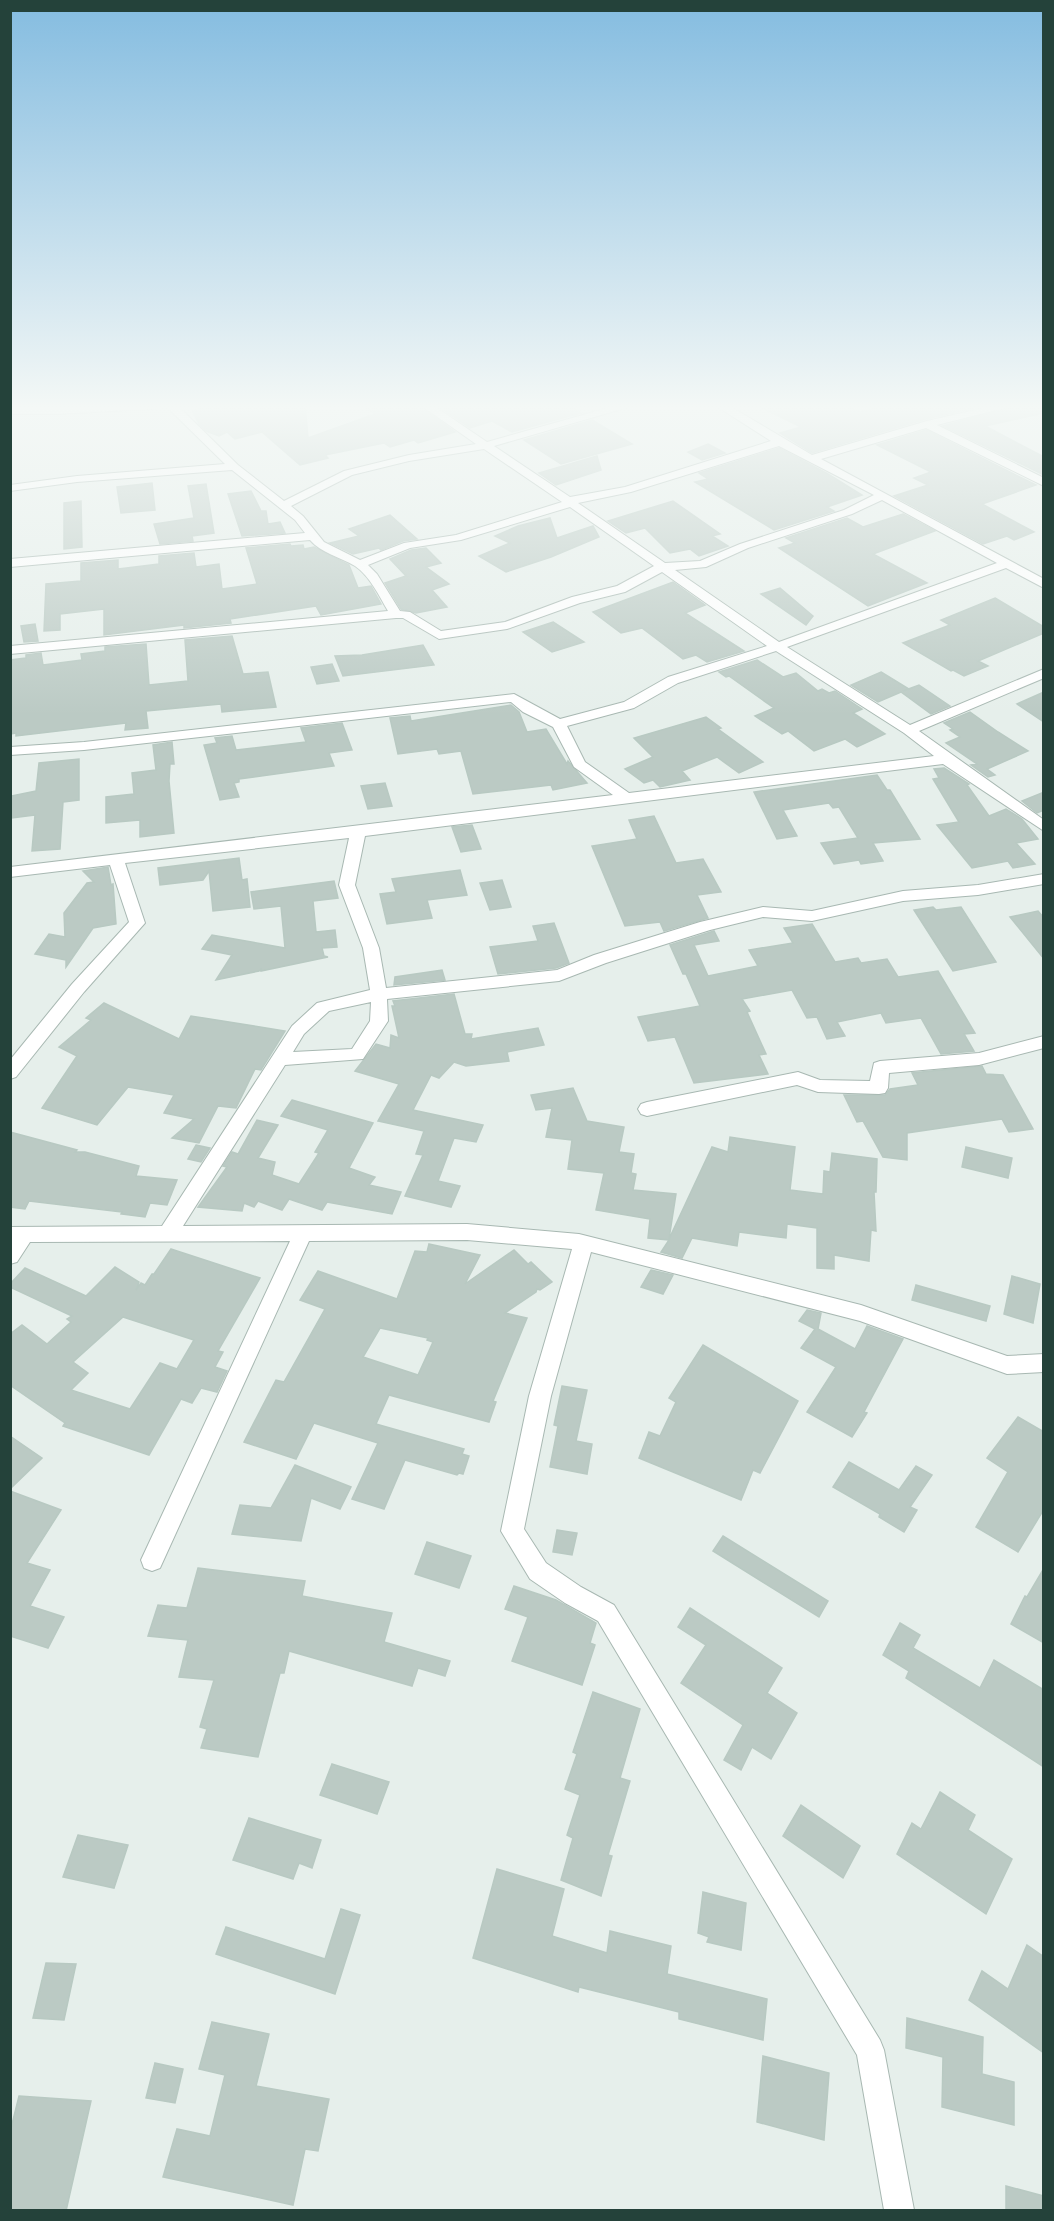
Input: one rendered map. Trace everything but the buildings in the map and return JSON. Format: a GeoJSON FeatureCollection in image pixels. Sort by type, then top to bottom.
{"type":"FeatureCollection","features":[{"type":"Feature","properties":{"kind":"street"},"geometry":{"type":"LineString","coordinates":[[285,508],[299,518],[320,544],[360,564],[373,577],[396,614]]}},
{"type":"Feature","properties":{"kind":"street"},"geometry":{"type":"LineString","coordinates":[[360,564],[408,545],[457,538],[552,508]]}},
{"type":"Feature","properties":{"kind":"street"},"geometry":{"type":"LineString","coordinates":[[578,508],[776,646],[909,730],[946,759],[1044,827]]}},
{"type":"Feature","properties":{"kind":"street"},"geometry":{"type":"LineString","coordinates":[[10,650],[396,614],[406,615],[439,635],[507,625],[576,600],[621,589],[662,567],[702,564],[744,546],[857,508]]}},
{"type":"Feature","properties":{"kind":"street"},"geometry":{"type":"LineString","coordinates":[[904,508],[1044,584]]}},
{"type":"Feature","properties":{"kind":"street"},"geometry":{"type":"LineString","coordinates":[[10,563],[314,536]]}},
{"type":"Feature","properties":{"kind":"street"},"geometry":{"type":"LineString","coordinates":[[559,724],[629,705],[673,680],[776,646],[1005,564]]}},
{"type":"Feature","properties":{"kind":"street"},"geometry":{"type":"LineString","coordinates":[[909,730],[1044,673]]}},
{"type":"Feature","properties":{"kind":"street"},"geometry":{"type":"LineString","coordinates":[[10,751],[95,744],[514,698],[528,710],[559,724],[579,764],[626,798]]}},
{"type":"Feature","properties":{"kind":"street"},"geometry":{"type":"LineString","coordinates":[[10,872],[358,832],[946,759]]}},
{"type":"Feature","properties":{"kind":"street"},"geometry":{"type":"LineString","coordinates":[[280,1059],[357,1054],[379,1021],[379,994],[371,948],[347,885],[358,832]]}},
{"type":"Feature","properties":{"kind":"street"},"geometry":{"type":"LineString","coordinates":[[10,1073],[78,988],[137,922],[116,860]]}},
{"type":"Feature","properties":{"kind":"street"},"geometry":{"type":"LineString","coordinates":[[167,1235],[298,1030],[323,1008],[379,994],[559,975],[600,959],[706,926],[763,912],[812,916],[903,896],[978,890],[1044,879]]}},
{"type":"Feature","properties":{"kind":"street"},"geometry":{"type":"LineString","coordinates":[[647,1109],[798,1078],[818,1086],[879,1088],[880,1067],[979,1059],[1044,1042]]}},
{"type":"Feature","properties":{"kind":"street"},"geometry":{"type":"LineString","coordinates":[[10,1256],[17,1236],[466,1232],[584,1243],[861,1313],[1006,1365],[1044,1363]]}},
{"type":"Feature","properties":{"kind":"street"},"geometry":{"type":"LineString","coordinates":[[152,1560],[303,1233]]}},
{"type":"Feature","properties":{"kind":"street"},"geometry":{"type":"LineString","coordinates":[[584,1243],[540,1396],[512,1531],[538,1571],[573,1595],[606,1613],[772,1892],[870,2050],[899,2211]]}}]}
